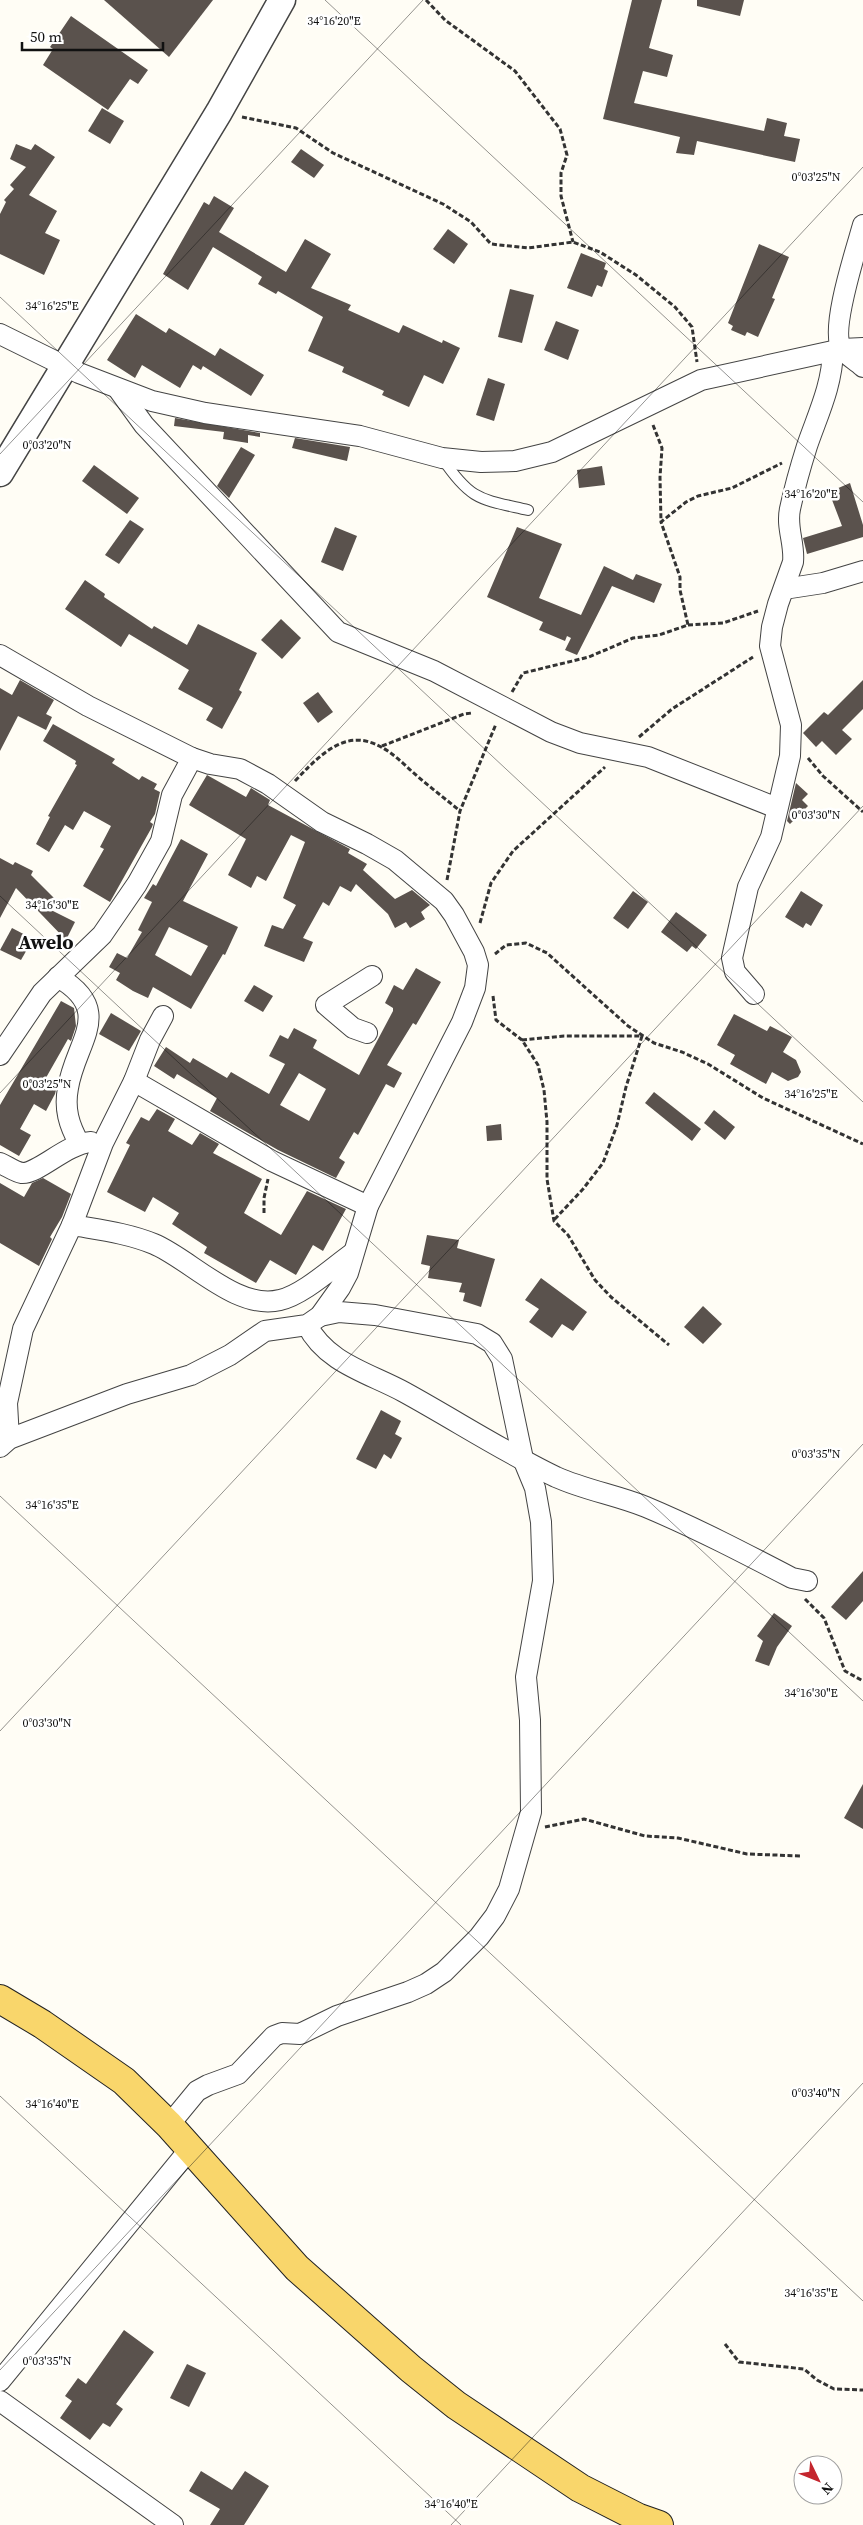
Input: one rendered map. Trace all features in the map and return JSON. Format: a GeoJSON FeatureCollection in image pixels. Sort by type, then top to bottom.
{"type":"FeatureCollection","features":[{"type":"Feature","properties":{"kind":"main road"},"geometry":{"type":"LineString","coordinates":[[0,1999],[124,2080],[169,2125],[189,2150],[297,2268],[411,2369],[456,2405],[580,2488],[639,2518],[659,2525]]}},
{"type":"Feature","properties":{"kind":"street"},"geometry":{"type":"LineString","coordinates":[[0,473],[67,366],[219,112],[282,0]]}},
{"type":"Feature","properties":{"kind":"street"},"geometry":{"type":"LineString","coordinates":[[754,994],[738,978],[733,968],[734,943],[748,888],[771,837],[790,756],[791,725],[770,646],[794,552],[789,515],[804,455],[831,381],[845,288],[863,225]]}},
{"type":"Feature","properties":{"kind":"street"},"geometry":{"type":"LineString","coordinates":[[0,334],[118,389],[152,401],[186,409],[360,436],[442,458],[500,462],[532,458],[572,444],[701,380],[837,350],[863,348]]}},
{"type":"Feature","properties":{"kind":"street"},"geometry":{"type":"LineString","coordinates":[[837,350],[863,367]]}},
{"type":"Feature","properties":{"kind":"street"},"geometry":{"type":"LineString","coordinates":[[118,389],[144,425],[332,627],[364,644],[398,655],[434,671],[502,708],[567,739],[623,751],[676,767],[725,789],[777,808]]}},
{"type":"Feature","properties":{"kind":"street"},"geometry":{"type":"LineString","coordinates":[[781,597],[863,571]]}},
{"type":"Feature","properties":{"kind":"street"},"geometry":{"type":"LineString","coordinates":[[0,654],[88,706],[192,758],[210,764],[240,769],[282,794],[322,822],[368,844],[395,860],[444,901],[454,914],[476,959],[475,988],[462,1022],[368,1206],[348,1273],[340,1288],[314,1320],[317,1343],[335,1358],[405,1393],[480,1437],[578,1487],[643,1506],[691,1526],[792,1578],[802,1587]]}},
{"type":"Feature","properties":{"kind":"street"},"geometry":{"type":"LineString","coordinates":[[0,1055],[42,993],[102,935],[148,866],[161,841],[172,795],[192,758]]}},
{"type":"Feature","properties":{"kind":"street"},"geometry":{"type":"LineString","coordinates":[[367,1033],[353,1028],[326,1005],[372,976]]}},
{"type":"Feature","properties":{"kind":"street"},"geometry":{"type":"LineString","coordinates":[[58,977],[87,1002],[89,1016],[88,1031],[76,1061],[67,1094],[68,1121],[79,1143]]}},
{"type":"Feature","properties":{"kind":"street"},"geometry":{"type":"LineString","coordinates":[[163,1016],[150,1040],[134,1081],[103,1143],[72,1226],[19,1341],[7,1403],[4,1443],[127,1394],[190,1375],[223,1359],[265,1331],[340,1312],[375,1315],[477,1334],[489,1340],[502,1359],[523,1459],[532,1480],[540,1511],[543,1581],[527,1668],[532,1802],[509,1889],[496,1916],[479,1937],[444,1972],[426,1984],[337,2016],[300,2034],[274,2036],[238,2074],[208,2085],[197,2092],[169,2125]]}},
{"type":"Feature","properties":{"kind":"street"},"geometry":{"type":"LineString","coordinates":[[134,1081],[272,1161],[368,1206]]}},
{"type":"Feature","properties":{"kind":"street"},"geometry":{"type":"LineString","coordinates":[[0,1163],[18,1172],[31,1172],[79,1143],[103,1143]]}},
{"type":"Feature","properties":{"kind":"street"},"geometry":{"type":"LineString","coordinates":[[72,1226],[129,1235],[156,1245],[226,1288],[251,1299],[268,1301],[287,1298],[353,1253]]}},
{"type":"Feature","properties":{"kind":"street"},"geometry":{"type":"LineString","coordinates":[[0,2381],[189,2150]]}},
{"type":"Feature","properties":{"kind":"street"},"geometry":{"type":"LineString","coordinates":[[0,2401],[173,2525]]}},
{"type":"Feature","properties":{"kind":"lane"},"geometry":{"type":"LineString","coordinates":[[442,458],[459,484],[470,493],[486,500],[528,510]]}},
{"type":"Feature","properties":{"kind":"path"},"geometry":{"type":"LineString","coordinates":[[426,0],[445,20],[515,72],[560,129],[567,155],[561,173],[561,196],[573,242]]}},
{"type":"Feature","properties":{"kind":"path"},"geometry":{"type":"LineString","coordinates":[[219,112],[296,128],[332,153],[443,204],[471,222],[491,244],[528,248],[573,242],[600,252],[636,275],[676,307],[692,326],[701,380]]}},
{"type":"Feature","properties":{"kind":"path"},"geometry":{"type":"LineString","coordinates":[[646,406],[662,448],[660,476],[661,522],[680,577],[688,625]]}},
{"type":"Feature","properties":{"kind":"path"},"geometry":{"type":"LineString","coordinates":[[661,522],[686,502],[698,496],[732,488],[768,469],[804,455]]}},
{"type":"Feature","properties":{"kind":"path"},"geometry":{"type":"LineString","coordinates":[[444,901],[460,810],[502,708],[523,673],[589,657],[633,638],[659,635],[688,625],[723,623],[781,597]]}},
{"type":"Feature","properties":{"kind":"path"},"geometry":{"type":"LineString","coordinates":[[770,646],[672,709],[623,751],[514,851],[491,883],[476,959],[490,960],[506,945],[526,943],[546,953],[628,1026],[642,1036],[654,1043],[682,1052],[708,1064],[763,1098],[863,1144]]}},
{"type":"Feature","properties":{"kind":"path"},"geometry":{"type":"LineString","coordinates":[[382,746],[464,714],[502,708]]}},
{"type":"Feature","properties":{"kind":"path"},"geometry":{"type":"LineString","coordinates":[[282,794],[318,757],[351,739],[361,739],[382,746],[392,752],[406,766],[460,810]]}},
{"type":"Feature","properties":{"kind":"path"},"geometry":{"type":"LineString","coordinates":[[806,756],[823,776],[863,812]]}},
{"type":"Feature","properties":{"kind":"path"},"geometry":{"type":"LineString","coordinates":[[493,990],[496,1020],[522,1040],[538,1065],[544,1090],[547,1122],[546,1179],[554,1221],[568,1235],[595,1280],[612,1298],[669,1345]]}},
{"type":"Feature","properties":{"kind":"path"},"geometry":{"type":"LineString","coordinates":[[522,1040],[564,1036],[642,1036]]}},
{"type":"Feature","properties":{"kind":"path"},"geometry":{"type":"LineString","coordinates":[[554,1221],[583,1189],[603,1163],[617,1125],[626,1086],[642,1036]]}},
{"type":"Feature","properties":{"kind":"path"},"geometry":{"type":"LineString","coordinates":[[264,1213],[264,1198],[272,1161]]}},
{"type":"Feature","properties":{"kind":"path"},"geometry":{"type":"LineString","coordinates":[[802,1587],[824,1618],[845,1671],[863,1681]]}},
{"type":"Feature","properties":{"kind":"path"},"geometry":{"type":"LineString","coordinates":[[527,1826],[554,1827],[584,1819],[645,1836],[678,1838],[747,1854],[802,1856]]}},
{"type":"Feature","properties":{"kind":"path"},"geometry":{"type":"LineString","coordinates":[[725,2344],[740,2362],[804,2369],[817,2380],[834,2389],[863,2390]]}},
{"type":"Feature","properties":{"kind":"building"},"geometry":{"type":"Polygon","coordinates":[[[104,0],[213,0],[169,57],[104,0]]]}},
{"type":"Feature","properties":{"kind":"building"},"geometry":{"type":"Polygon","coordinates":[[[632,0],[662,0],[649,48],[673,55],[667,77],[643,71],[634,103],[764,131],[767,118],[787,123],[784,136],[800,139],[795,162],[697,141],[694,155],[676,153],[680,137],[603,119],[632,0]]]}},
{"type":"Feature","properties":{"kind":"building"},"geometry":{"type":"Polygon","coordinates":[[[697,0],[744,0],[740,16],[697,6],[697,0]]]}},
{"type":"Feature","properties":{"kind":"building"},"geometry":{"type":"Polygon","coordinates":[[[71,16],[148,70],[138,84],[130,79],[108,110],[43,65],[53,49],[50,47],[71,16]]]}},
{"type":"Feature","properties":{"kind":"building"},"geometry":{"type":"Polygon","coordinates":[[[102,108],[124,121],[110,144],[88,131],[102,108]]]}},
{"type":"Feature","properties":{"kind":"building"},"geometry":{"type":"Polygon","coordinates":[[[16,144],[31,150],[35,144],[55,157],[29,195],[57,211],[45,233],[60,240],[44,275],[0,254],[0,214],[6,202],[4,200],[14,189],[10,185],[26,167],[10,159],[16,144]]]}},
{"type":"Feature","properties":{"kind":"building"},"geometry":{"type":"Polygon","coordinates":[[[301,149],[324,165],[314,178],[291,162],[301,149]]]}},
{"type":"Feature","properties":{"kind":"building"},"geometry":{"type":"Polygon","coordinates":[[[214,196],[234,208],[219,232],[286,272],[305,239],[331,254],[311,288],[351,305],[348,310],[399,333],[403,325],[442,343],[443,340],[460,348],[443,384],[424,375],[409,407],[382,395],[384,391],[342,372],[344,367],[308,351],[323,317],[278,291],[276,294],[258,284],[262,277],[213,247],[188,290],[163,274],[204,202],[209,205],[214,196]]]}},
{"type":"Feature","properties":{"kind":"building"},"geometry":{"type":"Polygon","coordinates":[[[448,229],[468,244],[454,264],[433,249],[448,229]]]}},
{"type":"Feature","properties":{"kind":"building"},"geometry":{"type":"Polygon","coordinates":[[[759,244],[789,257],[772,298],[775,299],[758,337],[747,332],[745,336],[731,330],[733,326],[728,323],[759,244]]]}},
{"type":"Feature","properties":{"kind":"building"},"geometry":{"type":"Polygon","coordinates":[[[581,253],[606,263],[604,269],[608,271],[602,287],[597,285],[592,297],[567,288],[581,253]]]}},
{"type":"Feature","properties":{"kind":"building"},"geometry":{"type":"Polygon","coordinates":[[[510,289],[534,295],[522,343],[498,337],[510,289]]]}},
{"type":"Feature","properties":{"kind":"building"},"geometry":{"type":"Polygon","coordinates":[[[136,314],[166,333],[169,328],[215,356],[220,348],[264,375],[251,396],[203,366],[201,370],[193,365],[180,388],[142,365],[135,378],[107,360],[136,314]]]}},
{"type":"Feature","properties":{"kind":"building"},"geometry":{"type":"Polygon","coordinates":[[[556,321],[579,330],[568,360],[544,350],[556,321]]]}},
{"type":"Feature","properties":{"kind":"building"},"geometry":{"type":"Polygon","coordinates":[[[488,378],[505,384],[494,421],[476,415],[488,378]]]}},
{"type":"Feature","properties":{"kind":"building"},"geometry":{"type":"Polygon","coordinates":[[[175,418],[260,433],[260,437],[248,435],[248,443],[223,439],[224,432],[174,426],[175,418]]]}},
{"type":"Feature","properties":{"kind":"building"},"geometry":{"type":"Polygon","coordinates":[[[295,438],[350,447],[347,461],[292,448],[295,438]]]}},
{"type":"Feature","properties":{"kind":"building"},"geometry":{"type":"Polygon","coordinates":[[[241,447],[255,455],[229,498],[217,486],[241,447]]]}},
{"type":"Feature","properties":{"kind":"building"},"geometry":{"type":"Polygon","coordinates":[[[94,465],[139,498],[127,514],[82,481],[94,465]]]}},
{"type":"Feature","properties":{"kind":"building"},"geometry":{"type":"Polygon","coordinates":[[[602,466],[605,485],[579,488],[577,470],[602,466]]]}},
{"type":"Feature","properties":{"kind":"building"},"geometry":{"type":"Polygon","coordinates":[[[850,483],[863,525],[863,537],[807,554],[803,538],[842,526],[829,492],[850,483]]]}},
{"type":"Feature","properties":{"kind":"building"},"geometry":{"type":"Polygon","coordinates":[[[130,520],[144,529],[119,564],[105,555],[130,520]]]}},
{"type":"Feature","properties":{"kind":"building"},"geometry":{"type":"Polygon","coordinates":[[[335,527],[357,536],[343,571],[321,562],[335,527]]]}},
{"type":"Feature","properties":{"kind":"building"},"geometry":{"type":"Polygon","coordinates":[[[517,527],[562,544],[539,598],[581,615],[604,566],[633,580],[636,574],[662,584],[654,603],[612,586],[577,655],[565,650],[571,638],[567,636],[565,641],[539,630],[543,622],[487,597],[517,527]]]}},
{"type":"Feature","properties":{"kind":"building"},"geometry":{"type":"Polygon","coordinates":[[[85,580],[105,594],[104,597],[152,629],[154,626],[187,645],[198,624],[257,653],[239,690],[242,692],[222,729],[206,720],[213,708],[178,689],[189,670],[129,634],[121,647],[65,609],[85,580]]]}},
{"type":"Feature","properties":{"kind":"building"},"geometry":{"type":"Polygon","coordinates":[[[281,619],[301,638],[282,659],[261,640],[281,619]]]}},
{"type":"Feature","properties":{"kind":"building"},"geometry":{"type":"Polygon","coordinates":[[[20,680],[54,700],[46,714],[52,717],[46,730],[18,716],[0,751],[0,688],[12,695],[20,680]]]}},
{"type":"Feature","properties":{"kind":"building"},"geometry":{"type":"Polygon","coordinates":[[[863,680],[863,709],[842,730],[852,739],[836,755],[822,741],[816,747],[803,733],[824,712],[828,715],[863,680]]]}},
{"type":"Feature","properties":{"kind":"building"},"geometry":{"type":"Polygon","coordinates":[[[318,692],[333,712],[318,723],[303,703],[318,692]]]}},
{"type":"Feature","properties":{"kind":"building"},"geometry":{"type":"Polygon","coordinates":[[[53,724],[115,759],[112,763],[139,780],[142,776],[157,784],[154,789],[160,792],[155,814],[150,822],[153,824],[152,827],[110,902],[83,886],[104,849],[100,847],[111,826],[84,811],[73,830],[65,825],[49,852],[36,844],[50,817],[48,816],[77,765],[75,764],[76,761],[43,741],[53,724]]]}},
{"type":"Feature","properties":{"kind":"building"},"geometry":{"type":"Polygon","coordinates":[[[207,775],[246,797],[251,788],[270,800],[268,805],[350,849],[348,853],[367,864],[363,870],[395,899],[412,890],[430,905],[421,912],[425,919],[410,928],[406,922],[395,928],[388,914],[356,884],[351,892],[340,886],[329,906],[323,902],[303,938],[313,942],[304,962],[264,946],[272,925],[283,929],[296,905],[283,898],[305,842],[291,835],[266,881],[257,876],[251,888],[228,875],[246,839],[189,805],[207,775]]]}},
{"type":"Feature","properties":{"kind":"building"},"geometry":{"type":"Polygon","coordinates":[[[796,783],[808,794],[802,800],[808,806],[790,824],[787,821],[796,783]]]}},
{"type":"Feature","properties":{"kind":"building"},"geometry":{"type":"Polygon","coordinates":[[[181,839],[208,854],[183,901],[238,927],[225,955],[223,954],[191,1009],[153,987],[148,998],[133,991],[116,980],[120,973],[109,967],[117,953],[127,958],[142,932],[138,930],[152,902],[144,898],[153,884],[156,886],[181,839]],[[169,927],[155,955],[191,976],[208,946],[169,927]]]}},
{"type":"Feature","properties":{"kind":"building"},"geometry":{"type":"Polygon","coordinates":[[[0,858],[13,865],[15,862],[33,871],[31,875],[54,898],[45,907],[75,922],[66,940],[16,888],[0,918],[0,858]]]}},
{"type":"Feature","properties":{"kind":"building"},"geometry":{"type":"Polygon","coordinates":[[[633,891],[648,902],[628,929],[613,918],[633,891]]]}},
{"type":"Feature","properties":{"kind":"building"},"geometry":{"type":"Polygon","coordinates":[[[801,891],[823,905],[811,926],[806,923],[803,928],[785,917],[801,891]]]}},
{"type":"Feature","properties":{"kind":"building"},"geometry":{"type":"Polygon","coordinates":[[[676,912],[707,935],[696,949],[692,946],[687,952],[661,932],[676,912]]]}},
{"type":"Feature","properties":{"kind":"building"},"geometry":{"type":"Polygon","coordinates":[[[12,928],[33,939],[21,960],[0,950],[12,928]]]}},
{"type":"Feature","properties":{"kind":"building"},"geometry":{"type":"Polygon","coordinates":[[[416,968],[441,982],[416,1025],[413,1023],[387,1065],[402,1073],[394,1088],[386,1084],[358,1135],[354,1132],[339,1158],[345,1162],[336,1178],[278,1150],[210,1111],[217,1098],[177,1074],[174,1079],[154,1066],[166,1047],[190,1063],[193,1058],[227,1078],[231,1072],[269,1094],[285,1064],[269,1056],[280,1035],[288,1039],[294,1028],[317,1040],[313,1048],[359,1075],[393,1011],[393,1008],[385,1003],[394,985],[403,990],[416,968]],[[299,1073],[280,1105],[309,1121],[326,1089],[299,1073]]]}},
{"type":"Feature","properties":{"kind":"building"},"geometry":{"type":"Polygon","coordinates":[[[254,985],[273,996],[263,1012],[244,1001],[254,985]]]}},
{"type":"Feature","properties":{"kind":"building"},"geometry":{"type":"Polygon","coordinates":[[[61,1001],[74,1008],[76,1026],[71,1041],[68,1039],[43,1083],[56,1090],[46,1111],[34,1104],[20,1129],[31,1135],[19,1156],[0,1145],[0,1105],[61,1001]]]}},
{"type":"Feature","properties":{"kind":"building"},"geometry":{"type":"Polygon","coordinates":[[[111,1013],[141,1031],[129,1051],[99,1034],[111,1013]]]}},
{"type":"Feature","properties":{"kind":"building"},"geometry":{"type":"Polygon","coordinates":[[[734,1014],[767,1031],[770,1026],[792,1037],[783,1052],[796,1060],[801,1072],[798,1077],[788,1081],[772,1072],[766,1084],[730,1064],[735,1055],[717,1045],[734,1014]]]}},
{"type":"Feature","properties":{"kind":"building"},"geometry":{"type":"Polygon","coordinates":[[[654,1092],[701,1129],[692,1141],[645,1103],[654,1092]]]}},
{"type":"Feature","properties":{"kind":"building"},"geometry":{"type":"Polygon","coordinates":[[[157,1109],[175,1119],[168,1131],[192,1145],[200,1133],[219,1144],[213,1153],[262,1179],[244,1213],[281,1235],[307,1191],[346,1209],[323,1251],[313,1245],[296,1275],[270,1260],[256,1283],[204,1253],[207,1247],[172,1224],[179,1213],[153,1197],[145,1212],[107,1192],[130,1145],[126,1143],[141,1117],[149,1121],[157,1109]]]}},
{"type":"Feature","properties":{"kind":"building"},"geometry":{"type":"Polygon","coordinates":[[[714,1110],[735,1127],[725,1140],[704,1123],[714,1110]]]}},
{"type":"Feature","properties":{"kind":"building"},"geometry":{"type":"Polygon","coordinates":[[[501,1124],[502,1140],[487,1141],[486,1126],[501,1124]]]}},
{"type":"Feature","properties":{"kind":"building"},"geometry":{"type":"Polygon","coordinates":[[[43,1178],[71,1194],[62,1217],[50,1237],[52,1239],[39,1266],[0,1243],[0,1183],[24,1197],[32,1183],[43,1178]]]}},
{"type":"Feature","properties":{"kind":"building"},"geometry":{"type":"Polygon","coordinates":[[[427,1235],[459,1240],[457,1248],[495,1259],[481,1307],[463,1301],[465,1293],[459,1292],[462,1283],[428,1278],[430,1266],[421,1264],[427,1235]]]}},
{"type":"Feature","properties":{"kind":"building"},"geometry":{"type":"Polygon","coordinates":[[[541,1278],[587,1312],[573,1331],[562,1324],[552,1338],[529,1322],[539,1309],[525,1300],[541,1278]]]}},
{"type":"Feature","properties":{"kind":"building"},"geometry":{"type":"Polygon","coordinates":[[[703,1306],[722,1324],[703,1344],[684,1327],[703,1306]]]}},
{"type":"Feature","properties":{"kind":"building"},"geometry":{"type":"Polygon","coordinates":[[[381,1410],[401,1421],[395,1434],[402,1438],[391,1459],[384,1454],[376,1469],[356,1459],[381,1410]]]}},
{"type":"Feature","properties":{"kind":"building"},"geometry":{"type":"Polygon","coordinates":[[[863,1571],[863,1601],[846,1620],[831,1607],[863,1571]]]}},
{"type":"Feature","properties":{"kind":"building"},"geometry":{"type":"Polygon","coordinates":[[[774,1613],[792,1626],[777,1647],[769,1666],[755,1661],[763,1641],[757,1636],[774,1613]]]}},
{"type":"Feature","properties":{"kind":"building"},"geometry":{"type":"Polygon","coordinates":[[[863,1784],[863,1829],[844,1818],[863,1784]]]}},
{"type":"Feature","properties":{"kind":"building"},"geometry":{"type":"Polygon","coordinates":[[[124,2330],[154,2352],[116,2404],[123,2409],[110,2427],[103,2423],[90,2440],[60,2418],[72,2401],[65,2396],[78,2378],[86,2384],[124,2330]]]}},
{"type":"Feature","properties":{"kind":"building"},"geometry":{"type":"Polygon","coordinates":[[[187,2364],[206,2373],[189,2407],[170,2398],[187,2364]]]}},
{"type":"Feature","properties":{"kind":"building"},"geometry":{"type":"Polygon","coordinates":[[[201,2471],[232,2490],[245,2471],[269,2486],[244,2525],[210,2525],[220,2509],[189,2491],[201,2471]]]}},
{"type":"Feature","properties":{"kind":"district","name":"Awelo"},"geometry":{"type":"Point","coordinates":[46,942]}}]}
